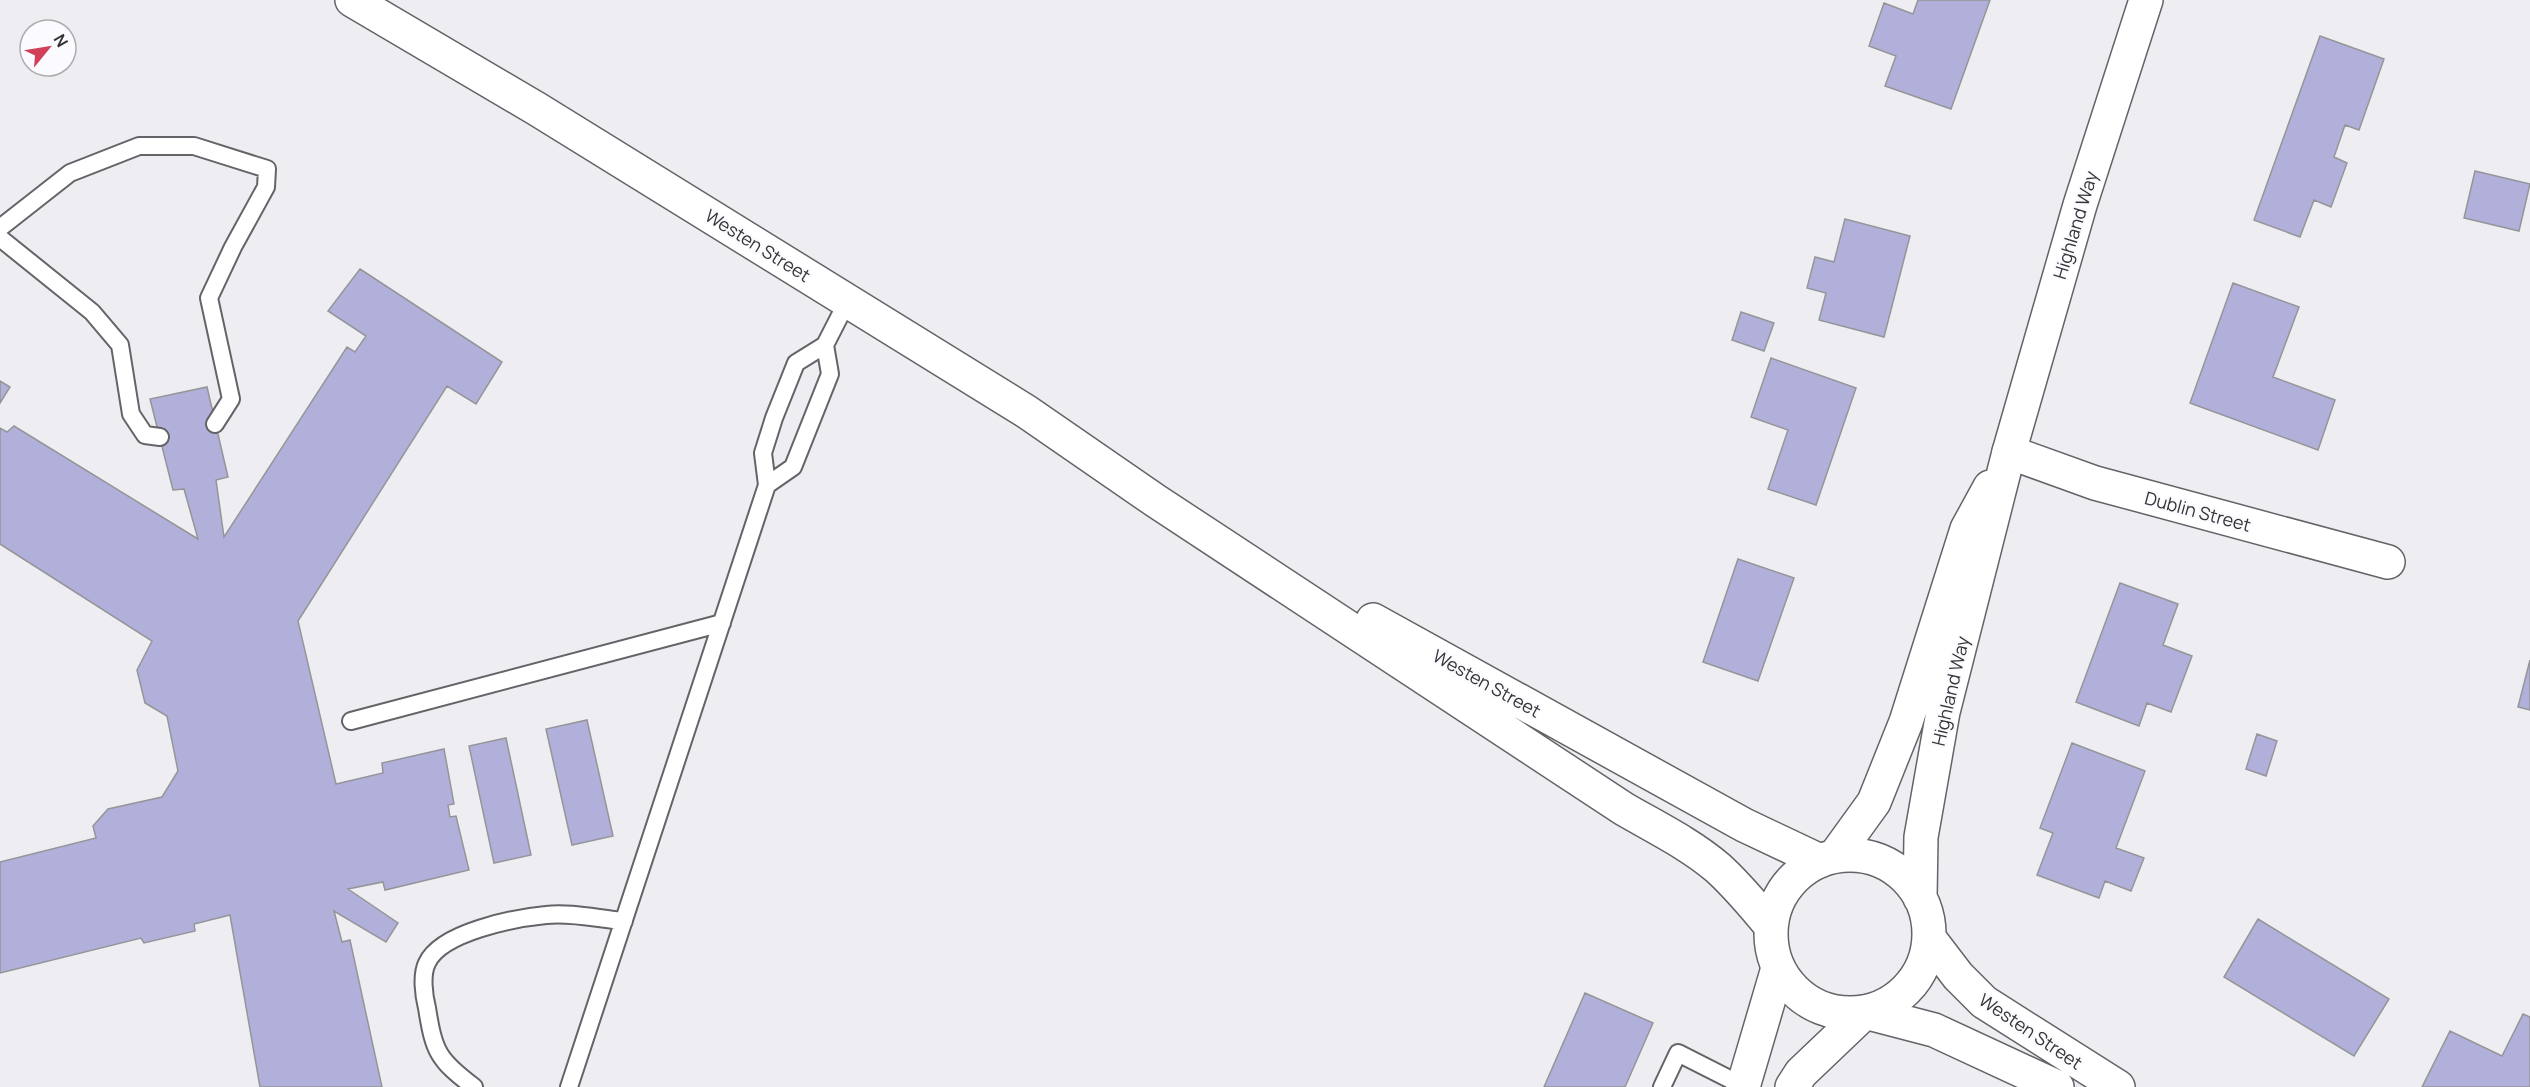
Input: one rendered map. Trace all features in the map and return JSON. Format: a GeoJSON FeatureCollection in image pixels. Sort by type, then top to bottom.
{"type":"FeatureCollection","features":[{"type":"Feature","properties":{"kind":"street","name":"Westen Street"},"geometry":{"type":"LineString","coordinates":[[352,0],[537,109],[1027,412],[1156,501],[1624,809],[1688,846],[1717,867],[1744,893],[1771,926]]}},
{"type":"Feature","properties":{"kind":"street","name":"Highland Way"},"geometry":{"type":"LineString","coordinates":[[1920,898],[1921,837],[1943,712],[2009,452],[2080,205],[2146,0]]}},
{"type":"Feature","properties":{"kind":"street","name":"Highland Way"},"geometry":{"type":"LineString","coordinates":[[1828,859],[1874,802],[1906,722],[1967,529],[2009,452]]}},
{"type":"Feature","properties":{"kind":"street","name":"Dublin Street"},"geometry":{"type":"LineString","coordinates":[[2009,452],[2095,483],[2388,562]]}},
{"type":"Feature","properties":{"kind":"street","name":"Westen Street"},"geometry":{"type":"LineString","coordinates":[[1156,501],[1734,819],[1828,859]]}},
{"type":"Feature","properties":{"kind":"street"},"geometry":{"type":"LineString","coordinates":[[1855,855],[1875,859],[1893,868],[1909,882],[1920,898],[1927,918],[1929,938],[1926,959],[1916,978],[1903,994],[1886,1006],[1865,1012],[1845,1014],[1824,1010],[1805,1000],[1789,986],[1778,968],[1772,948],[1771,926],[1775,906],[1784,889],[1799,874],[1828,859],[1855,855]]}},
{"type":"Feature","properties":{"kind":"street","name":"Westen Street"},"geometry":{"type":"LineString","coordinates":[[1929,938],[1958,976],[1984,1002],[2118,1087]]}},
{"type":"Feature","properties":{"kind":"street"},"geometry":{"type":"LineString","coordinates":[[1743,1087],[1778,968]]}},
{"type":"Feature","properties":{"kind":"street","name":"Westen Street"},"geometry":{"type":"LineString","coordinates":[[1865,1012],[1934,1030],[2057,1087]]}},
{"type":"Feature","properties":{"kind":"street"},"geometry":{"type":"LineString","coordinates":[[1792,1087],[1801,1073],[1865,1012]]}},
{"type":"Feature","properties":{"kind":"lane"},"geometry":{"type":"LineString","coordinates":[[0,228],[70,173],[139,146],[195,146],[267,169],[266,187],[232,247],[209,298],[231,399],[215,424]]}},
{"type":"Feature","properties":{"kind":"lane"},"geometry":{"type":"LineString","coordinates":[[0,238],[92,312],[120,345],[131,414],[145,435],[160,437]]}},
{"type":"Feature","properties":{"kind":"lane"},"geometry":{"type":"LineString","coordinates":[[569,1087],[767,485],[763,453],[778,407],[796,363],[825,345],[848,300]]}},
{"type":"Feature","properties":{"kind":"lane"},"geometry":{"type":"LineString","coordinates":[[767,485],[793,467],[831,374],[825,345]]}},
{"type":"Feature","properties":{"kind":"lane"},"geometry":{"type":"LineString","coordinates":[[351,722],[722,622]]}},
{"type":"Feature","properties":{"kind":"lane"},"geometry":{"type":"LineString","coordinates":[[474,1087],[447,1066],[432,1040],[424,992],[426,963],[444,943],[486,927],[548,915],[624,921]]}},
{"type":"Feature","properties":{"kind":"lane"},"geometry":{"type":"LineString","coordinates":[[1662,1087],[1678,1053],[1743,1087]]}},
{"type":"Feature","properties":{"kind":"building"},"geometry":{"type":"Polygon","coordinates":[[[1918,0],[1990,0],[1951,109],[1885,86],[1896,56],[1869,46],[1884,3],[1913,14],[1918,0]]]}},
{"type":"Feature","properties":{"kind":"building"},"geometry":{"type":"Polygon","coordinates":[[[2320,36],[2384,59],[2359,130],[2345,125],[2334,157],[2347,163],[2331,207],[2314,200],[2300,237],[2254,220],[2320,36]]]}},
{"type":"Feature","properties":{"kind":"building"},"geometry":{"type":"Polygon","coordinates":[[[2475,171],[2530,184],[2519,231],[2464,218],[2475,171]]]}},
{"type":"Feature","properties":{"kind":"building"},"geometry":{"type":"Polygon","coordinates":[[[1845,219],[1910,236],[1884,337],[1819,320],[1826,293],[1807,288],[1815,257],[1834,262],[1845,219]]]}},
{"type":"Feature","properties":{"kind":"building"},"geometry":{"type":"Polygon","coordinates":[[[360,269],[502,362],[476,404],[447,386],[298,621],[336,784],[383,773],[382,763],[444,749],[454,804],[448,805],[450,817],[456,816],[469,870],[385,890],[383,882],[348,889],[398,923],[386,942],[334,911],[342,942],[350,940],[382,1087],[260,1087],[230,915],[194,924],[195,931],[144,943],[141,938],[0,973],[0,862],[96,838],[93,826],[108,809],[162,797],[178,771],[167,716],[145,703],[137,670],[152,641],[0,544],[0,428],[7,432],[14,426],[198,539],[184,489],[173,490],[150,399],[207,387],[228,477],[216,480],[224,537],[347,347],[355,352],[366,336],[328,311],[360,269]]]}},
{"type":"Feature","properties":{"kind":"building"},"geometry":{"type":"Polygon","coordinates":[[[2233,283],[2299,307],[2273,377],[2335,400],[2318,450],[2190,403],[2233,283]]]}},
{"type":"Feature","properties":{"kind":"building"},"geometry":{"type":"Polygon","coordinates":[[[1741,312],[1774,323],[1764,351],[1732,340],[1741,312]]]}},
{"type":"Feature","properties":{"kind":"building"},"geometry":{"type":"Polygon","coordinates":[[[1771,358],[1856,388],[1816,505],[1768,489],[1788,430],[1751,417],[1771,358]]]}},
{"type":"Feature","properties":{"kind":"building"},"geometry":{"type":"Polygon","coordinates":[[[0,381],[10,387],[0,403],[0,381]]]}},
{"type":"Feature","properties":{"kind":"building"},"geometry":{"type":"Polygon","coordinates":[[[1738,559],[1794,578],[1758,681],[1703,662],[1738,559]]]}},
{"type":"Feature","properties":{"kind":"building"},"geometry":{"type":"Polygon","coordinates":[[[2120,583],[2178,604],[2163,645],[2192,656],[2171,712],[2147,703],[2139,726],[2076,702],[2120,583]]]}},
{"type":"Feature","properties":{"kind":"building"},"geometry":{"type":"Polygon","coordinates":[[[2530,660],[2530,710],[2518,707],[2530,660]]]}},
{"type":"Feature","properties":{"kind":"building"},"geometry":{"type":"Polygon","coordinates":[[[587,720],[613,836],[572,845],[546,729],[587,720]]]}},
{"type":"Feature","properties":{"kind":"building"},"geometry":{"type":"Polygon","coordinates":[[[2257,734],[2277,741],[2266,776],[2246,769],[2257,734]]]}},
{"type":"Feature","properties":{"kind":"building"},"geometry":{"type":"Polygon","coordinates":[[[506,738],[531,855],[494,863],[469,746],[506,738]]]}},
{"type":"Feature","properties":{"kind":"building"},"geometry":{"type":"Polygon","coordinates":[[[2072,743],[2145,771],[2116,848],[2144,858],[2131,891],[2105,881],[2099,898],[2037,875],[2053,833],[2040,828],[2072,743]]]}},
{"type":"Feature","properties":{"kind":"building"},"geometry":{"type":"Polygon","coordinates":[[[2258,919],[2389,999],[2354,1056],[2224,977],[2258,919]]]}},
{"type":"Feature","properties":{"kind":"building"},"geometry":{"type":"Polygon","coordinates":[[[1585,993],[1653,1023],[1625,1087],[1544,1087],[1585,993]]]}},
{"type":"Feature","properties":{"kind":"building"},"geometry":{"type":"Polygon","coordinates":[[[2523,1014],[2530,1017],[2530,1087],[2422,1087],[2450,1031],[2502,1056],[2523,1014]]]}}]}
